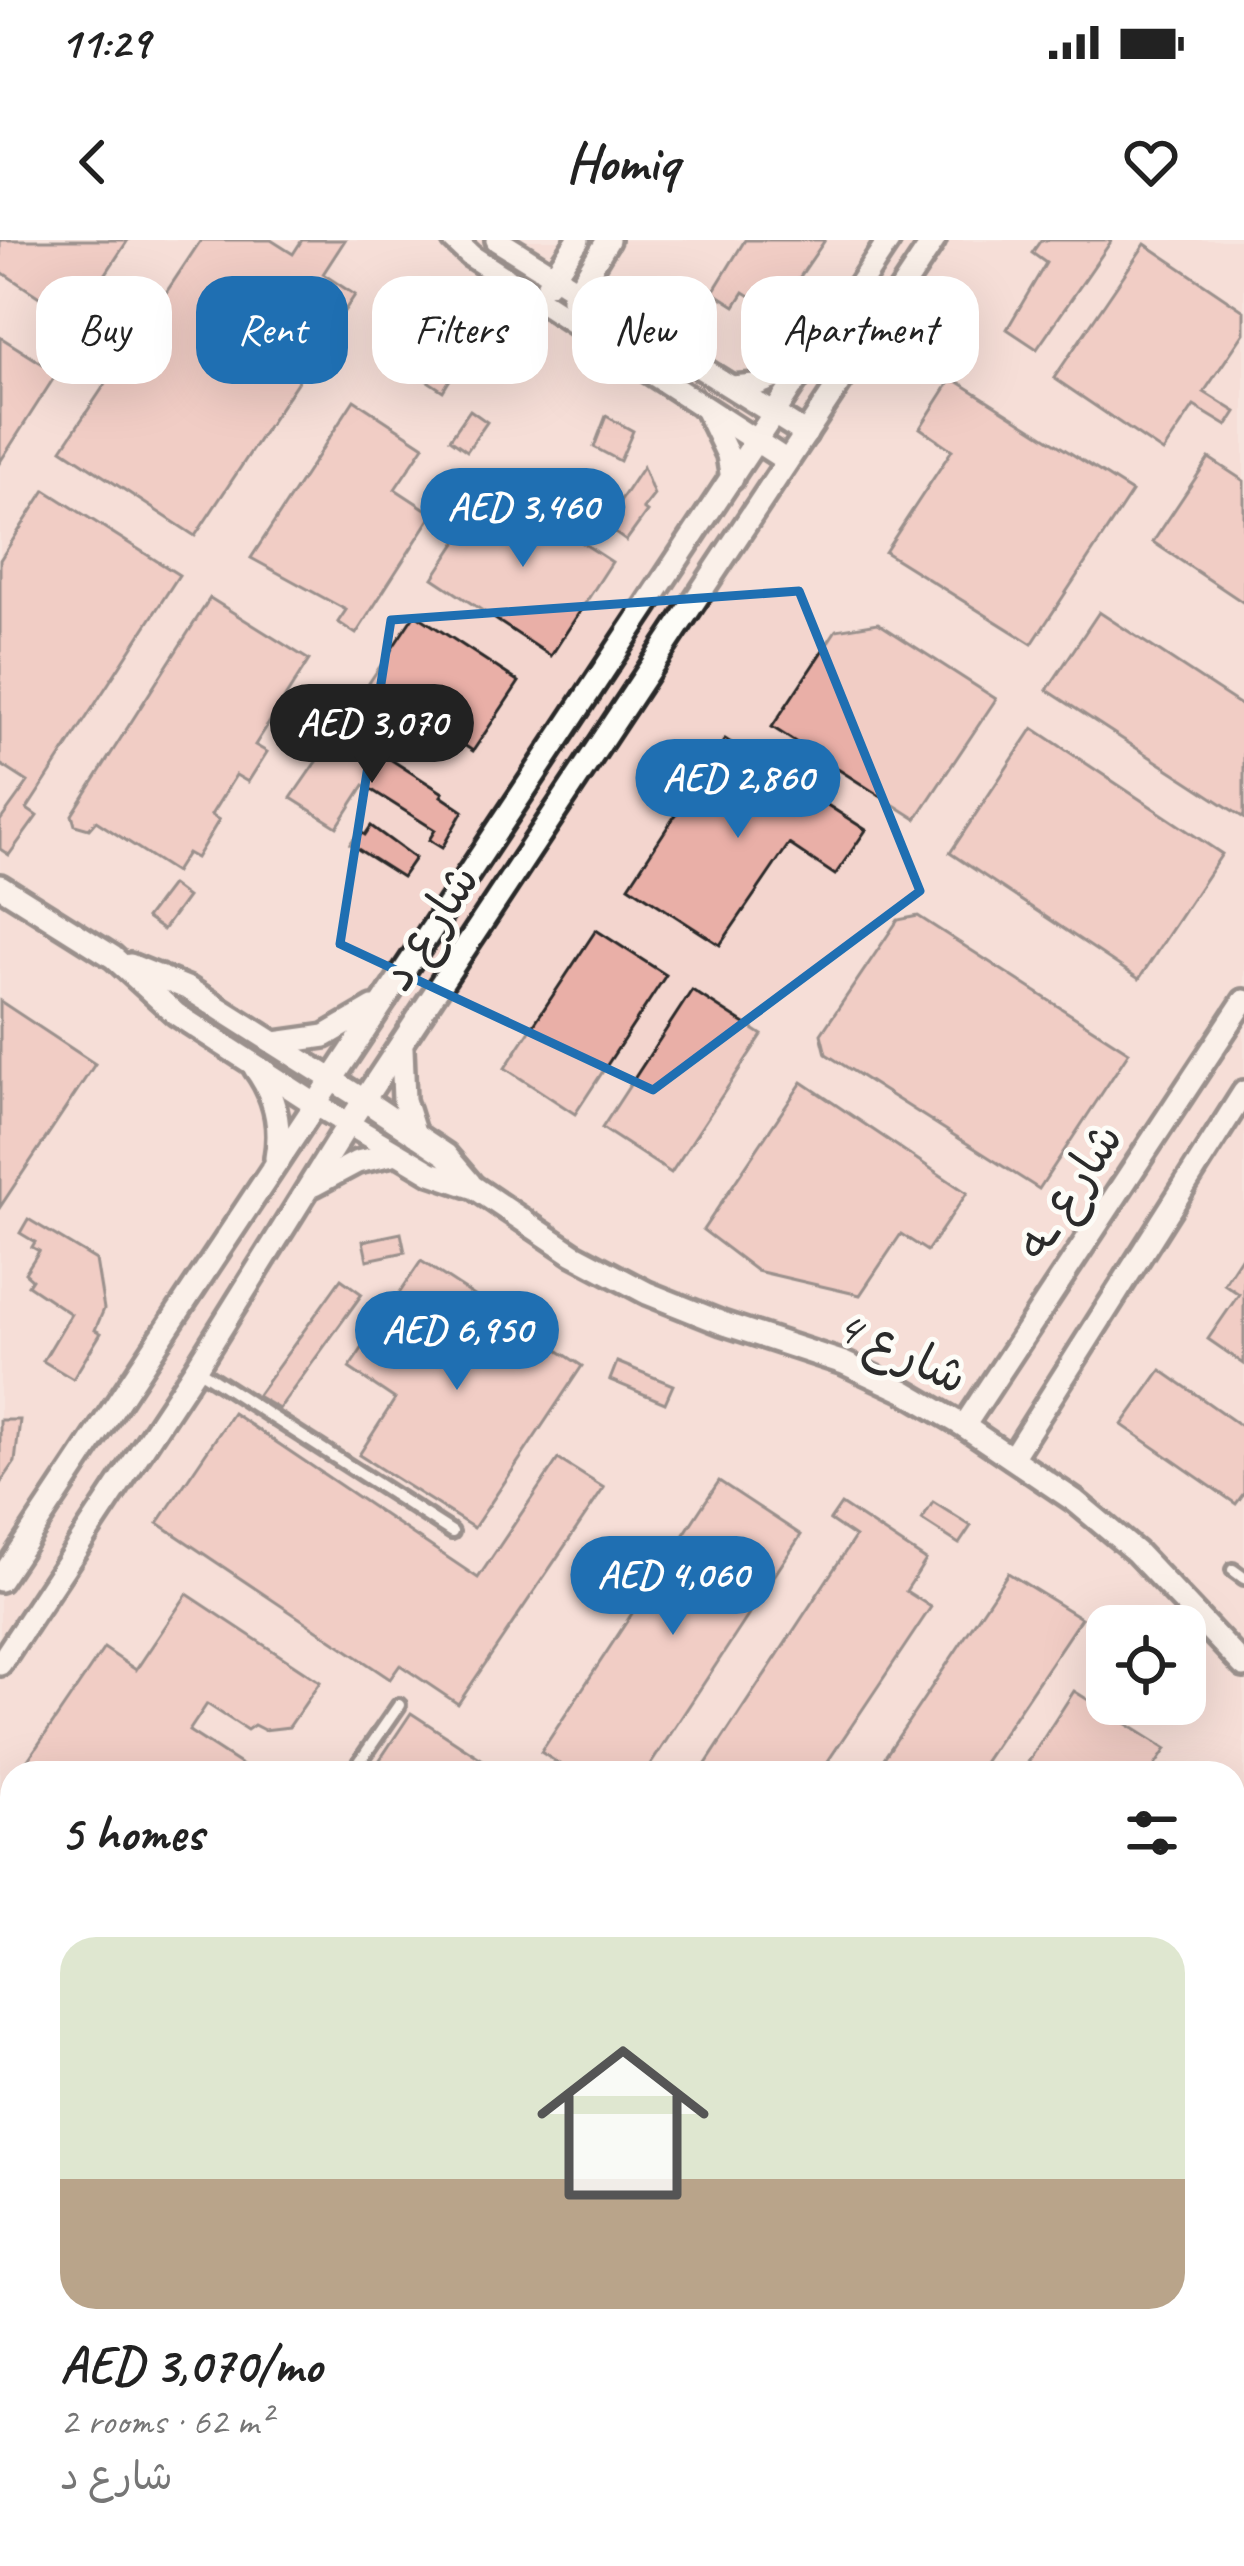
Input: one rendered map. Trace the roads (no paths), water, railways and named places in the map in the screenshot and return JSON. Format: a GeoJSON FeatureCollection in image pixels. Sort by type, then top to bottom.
{"type":"FeatureCollection","features":[{"type":"Feature","properties":{"kind":"street"},"geometry":{"type":"LineString","coordinates":[[454,240],[501,276]]}},
{"type":"Feature","properties":{"kind":"street"},"geometry":{"type":"LineString","coordinates":[[497,240],[572,286]]}},
{"type":"Feature","properties":{"kind":"street"},"geometry":{"type":"LineString","coordinates":[[548,285],[578,240]]}},
{"type":"Feature","properties":{"kind":"street"},"geometry":{"type":"LineString","coordinates":[[586,276],[608,240]]}},
{"type":"Feature","properties":{"kind":"street","name":"شارع د"},"geometry":{"type":"LineString","coordinates":[[865,276],[889,240]]}},
{"type":"Feature","properties":{"kind":"street","name":"شارع د"},"geometry":{"type":"LineString","coordinates":[[0,1664],[196,1368],[348,1124],[934,240]]}},
{"type":"Feature","properties":{"kind":"street"},"geometry":{"type":"LineString","coordinates":[[562,315],[572,299]]}},
{"type":"Feature","properties":{"kind":"street"},"geometry":{"type":"LineString","coordinates":[[548,306],[787,461]]}},
{"type":"Feature","properties":{"kind":"street"},"geometry":{"type":"LineString","coordinates":[[717,378],[806,434]]}},
{"type":"Feature","properties":{"kind":"street"},"geometry":{"type":"LineString","coordinates":[[732,387],[758,384]]}},
{"type":"Feature","properties":{"kind":"street","name":"شارع د"},"geometry":{"type":"LineString","coordinates":[[0,1580],[795,384]]}},
{"type":"Feature","properties":{"kind":"street"},"geometry":{"type":"LineString","coordinates":[[706,408],[728,455],[732,479]]}},
{"type":"Feature","properties":{"kind":"street","name":"شارع 4"},"geometry":{"type":"LineString","coordinates":[[0,886],[112,957],[176,1014],[315,1104],[431,1173],[475,1188]]}},
{"type":"Feature","properties":{"kind":"street","name":"شارع 4"},"geometry":{"type":"LineString","coordinates":[[112,957],[189,988],[364,1100],[446,1155],[475,1188],[573,1254],[646,1293],[844,1363],[964,1426],[1075,1502],[1136,1552],[1244,1666]]}},
{"type":"Feature","properties":{"kind":"street"},"geometry":{"type":"LineString","coordinates":[[274,1043],[325,1036],[349,1025],[387,996]]}},
{"type":"Feature","properties":{"kind":"street","name":"شارع ـه"},"geometry":{"type":"LineString","coordinates":[[964,1426],[1244,1001]]}},
{"type":"Feature","properties":{"kind":"street"},"geometry":{"type":"LineString","coordinates":[[402,1044],[404,1100],[416,1135]]}},
{"type":"Feature","properties":{"kind":"street"},"geometry":{"type":"LineString","coordinates":[[251,1063],[273,1100],[279,1143],[275,1164]]}},
{"type":"Feature","properties":{"kind":"street","name":"شارع ـه"},"geometry":{"type":"LineString","coordinates":[[1012,1458],[1244,1092]]}},
{"type":"Feature","properties":{"kind":"street"},"geometry":{"type":"LineString","coordinates":[[304,1193],[338,1170],[397,1153]]}},
{"type":"Feature","properties":{"kind":"lane"},"geometry":{"type":"LineString","coordinates":[[196,1368],[452,1532]]}},
{"type":"Feature","properties":{"kind":"lane"},"geometry":{"type":"LineString","coordinates":[[360,1761],[400,1705]]}}]}
